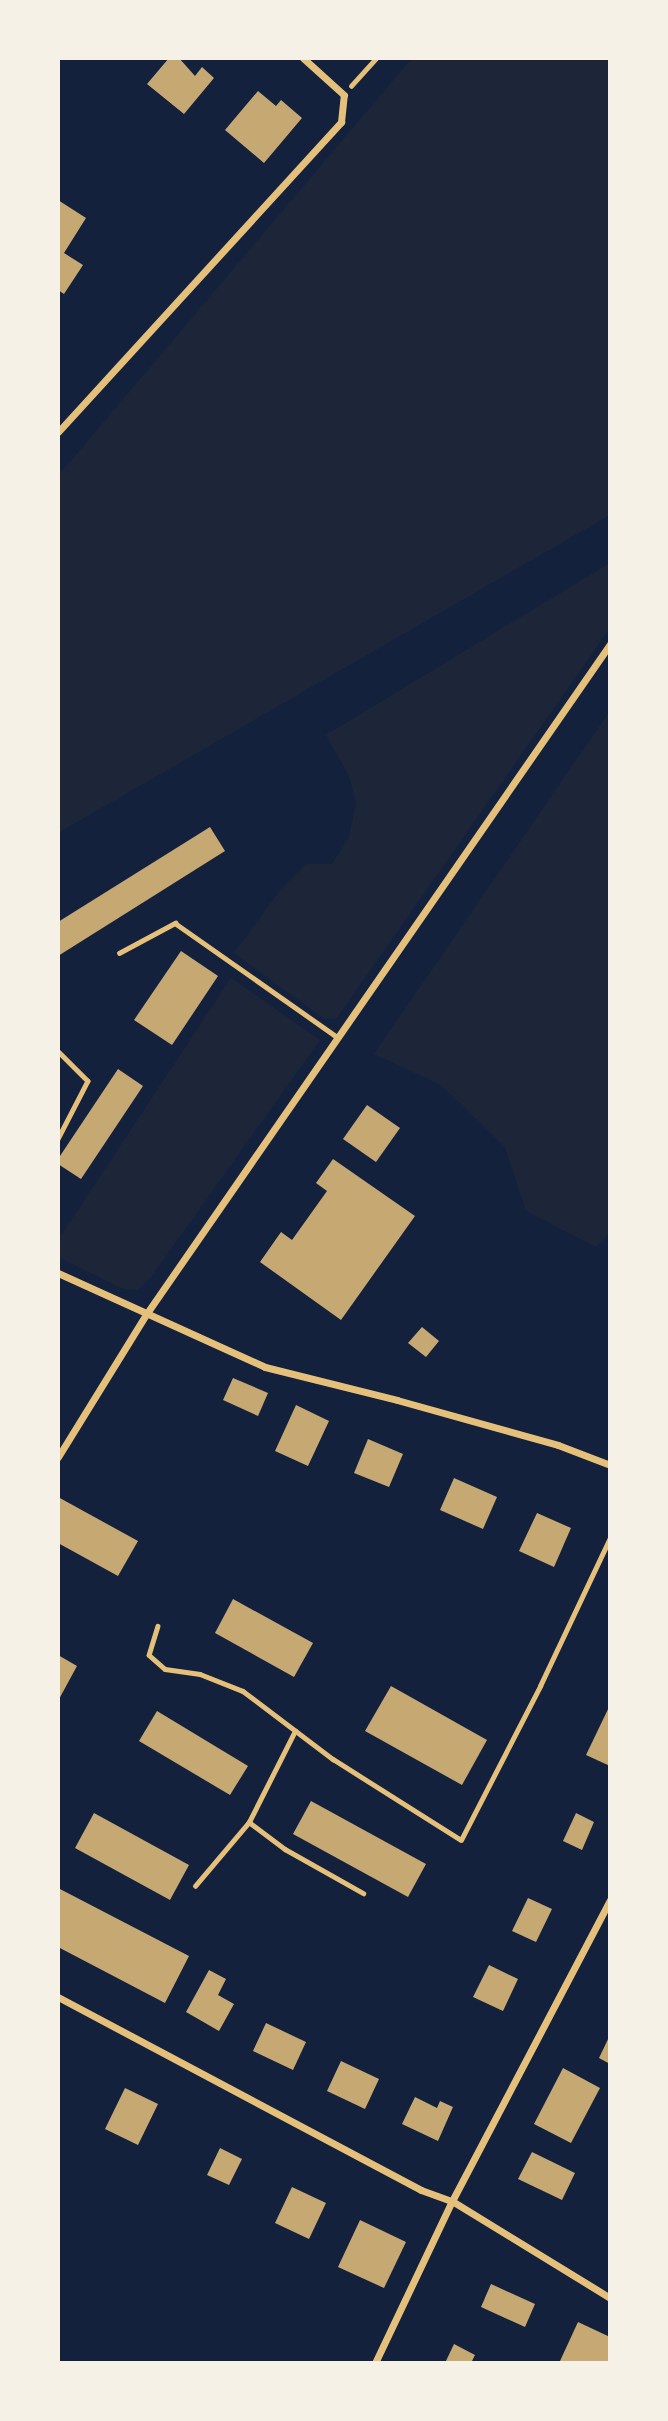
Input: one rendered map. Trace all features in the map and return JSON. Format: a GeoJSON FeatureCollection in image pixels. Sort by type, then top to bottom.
{"type":"FeatureCollection","features":[{"type":"Feature","properties":{"kind":"street"},"geometry":{"type":"LineString","coordinates":[[58,432],[341,122],[344,95],[303,58]]}},
{"type":"Feature","properties":{"kind":"street"},"geometry":{"type":"LineString","coordinates":[[58,1457],[147,1313],[610,644]]}},
{"type":"Feature","properties":{"kind":"street"},"geometry":{"type":"LineString","coordinates":[[58,1273],[265,1367],[531,1437],[610,1465]]}},
{"type":"Feature","properties":{"kind":"street"},"geometry":{"type":"LineString","coordinates":[[375,2363],[452,2201],[610,1900]]}},
{"type":"Feature","properties":{"kind":"street"},"geometry":{"type":"LineString","coordinates":[[58,1997],[421,2190],[452,2201],[610,2298]]}},
{"type":"Feature","properties":{"kind":"lane"},"geometry":{"type":"LineString","coordinates":[[119,953],[175,923],[338,1038]]}},
{"type":"Feature","properties":{"kind":"lane"},"geometry":{"type":"LineString","coordinates":[[58,1051],[88,1081],[58,1139]]}},
{"type":"Feature","properties":{"kind":"lane"},"geometry":{"type":"LineString","coordinates":[[158,1626],[149,1655],[165,1669],[200,1674],[243,1691],[295,1731],[461,1840],[540,1686],[610,1538]]}},
{"type":"Feature","properties":{"kind":"lane"},"geometry":{"type":"LineString","coordinates":[[195,1886],[249,1822],[295,1731]]}},
{"type":"Feature","properties":{"kind":"lane"},"geometry":{"type":"LineString","coordinates":[[249,1822],[285,1849],[363,1893]]}},
{"type":"Feature","properties":{"kind":"path"},"geometry":{"type":"LineString","coordinates":[[344,95],[376,58]]}},
{"type":"Feature","properties":{"kind":"shaded area"},"geometry":{"type":"Polygon","coordinates":[[[412,58],[610,58],[610,515],[58,833],[58,476],[412,58]]]}},
{"type":"Feature","properties":{"kind":"shaded area"},"geometry":{"type":"Polygon","coordinates":[[[610,563],[610,628],[336,1019],[323,1018],[234,953],[278,893],[306,864],[332,864],[349,837],[356,803],[349,776],[326,735],[610,563]]]}},
{"type":"Feature","properties":{"kind":"shaded area"},"geometry":{"type":"Polygon","coordinates":[[[610,711],[610,1233],[596,1247],[526,1211],[505,1147],[441,1085],[374,1054],[610,711]]]}},
{"type":"Feature","properties":{"kind":"shaded area"},"geometry":{"type":"Polygon","coordinates":[[[231,978],[320,1040],[151,1277],[138,1290],[123,1289],[58,1257],[58,1240],[231,978]]]}},
{"type":"Feature","properties":{"kind":"building"},"geometry":{"type":"Polygon","coordinates":[[[169,58],[179,58],[195,76],[202,67],[214,78],[184,114],[147,84],[169,58]]]}},
{"type":"Feature","properties":{"kind":"building"},"geometry":{"type":"Polygon","coordinates":[[[258,91],[276,106],[281,100],[302,118],[264,163],[225,130],[258,91]]]}},
{"type":"Feature","properties":{"kind":"building"},"geometry":{"type":"Polygon","coordinates":[[[58,200],[86,218],[64,253],[83,265],[64,294],[58,290],[58,200]]]}},
{"type":"Feature","properties":{"kind":"building"},"geometry":{"type":"Polygon","coordinates":[[[210,827],[225,851],[58,956],[58,922],[210,827]]]}},
{"type":"Feature","properties":{"kind":"building"},"geometry":{"type":"Polygon","coordinates":[[[181,951],[218,976],[172,1045],[134,1020],[181,951]]]}},
{"type":"Feature","properties":{"kind":"building"},"geometry":{"type":"Polygon","coordinates":[[[118,1069],[143,1086],[81,1179],[58,1164],[58,1159],[118,1069]]]}},
{"type":"Feature","properties":{"kind":"building"},"geometry":{"type":"Polygon","coordinates":[[[367,1105],[400,1128],[376,1162],[343,1139],[367,1105]]]}},
{"type":"Feature","properties":{"kind":"building"},"geometry":{"type":"Polygon","coordinates":[[[333,1159],[415,1216],[341,1320],[260,1262],[281,1232],[292,1240],[327,1191],[316,1183],[333,1159]]]}},
{"type":"Feature","properties":{"kind":"building"},"geometry":{"type":"Polygon","coordinates":[[[422,1327],[439,1341],[426,1357],[408,1343],[422,1327]]]}},
{"type":"Feature","properties":{"kind":"building"},"geometry":{"type":"Polygon","coordinates":[[[233,1378],[268,1393],[258,1416],[223,1400],[233,1378]]]}},
{"type":"Feature","properties":{"kind":"building"},"geometry":{"type":"Polygon","coordinates":[[[296,1405],[329,1421],[308,1466],[275,1451],[296,1405]]]}},
{"type":"Feature","properties":{"kind":"building"},"geometry":{"type":"Polygon","coordinates":[[[368,1439],[403,1454],[389,1487],[354,1473],[368,1439]]]}},
{"type":"Feature","properties":{"kind":"building"},"geometry":{"type":"Polygon","coordinates":[[[454,1478],[497,1497],[483,1529],[440,1510],[454,1478]]]}},
{"type":"Feature","properties":{"kind":"building"},"geometry":{"type":"Polygon","coordinates":[[[58,1497],[138,1541],[118,1576],[58,1543],[58,1497]]]}},
{"type":"Feature","properties":{"kind":"building"},"geometry":{"type":"Polygon","coordinates":[[[537,1513],[571,1528],[554,1567],[519,1551],[537,1513]]]}},
{"type":"Feature","properties":{"kind":"building"},"geometry":{"type":"Polygon","coordinates":[[[233,1599],[313,1643],[294,1677],[215,1633],[233,1599]]]}},
{"type":"Feature","properties":{"kind":"building"},"geometry":{"type":"Polygon","coordinates":[[[58,1655],[77,1666],[58,1701],[58,1655]]]}},
{"type":"Feature","properties":{"kind":"building"},"geometry":{"type":"Polygon","coordinates":[[[391,1686],[487,1740],[462,1785],[365,1731],[391,1686]]]}},
{"type":"Feature","properties":{"kind":"building"},"geometry":{"type":"Polygon","coordinates":[[[610,1705],[610,1766],[586,1755],[610,1705]]]}},
{"type":"Feature","properties":{"kind":"building"},"geometry":{"type":"Polygon","coordinates":[[[157,1711],[248,1766],[230,1795],[139,1741],[157,1711]]]}},
{"type":"Feature","properties":{"kind":"building"},"geometry":{"type":"Polygon","coordinates":[[[311,1801],[426,1864],[408,1897],[293,1834],[311,1801]]]}},
{"type":"Feature","properties":{"kind":"building"},"geometry":{"type":"Polygon","coordinates":[[[94,1813],[189,1865],[170,1900],[75,1848],[94,1813]]]}},
{"type":"Feature","properties":{"kind":"building"},"geometry":{"type":"Polygon","coordinates":[[[576,1813],[594,1822],[582,1850],[563,1841],[576,1813]]]}},
{"type":"Feature","properties":{"kind":"building"},"geometry":{"type":"Polygon","coordinates":[[[58,1888],[189,1956],[165,2003],[58,1947],[58,1888]]]}},
{"type":"Feature","properties":{"kind":"building"},"geometry":{"type":"Polygon","coordinates":[[[528,1898],[552,1909],[536,1942],[512,1931],[528,1898]]]}},
{"type":"Feature","properties":{"kind":"building"},"geometry":{"type":"Polygon","coordinates":[[[489,1965],[518,1979],[503,2011],[473,1997],[489,1965]]]}},
{"type":"Feature","properties":{"kind":"building"},"geometry":{"type":"Polygon","coordinates":[[[209,1970],[226,1979],[218,1995],[234,2004],[219,2031],[186,2012],[209,1970]]]}},
{"type":"Feature","properties":{"kind":"building"},"geometry":{"type":"Polygon","coordinates":[[[266,2023],[306,2042],[293,2070],[253,2051],[266,2023]]]}},
{"type":"Feature","properties":{"kind":"building"},"geometry":{"type":"Polygon","coordinates":[[[610,2035],[610,2064],[599,2058],[610,2035]]]}},
{"type":"Feature","properties":{"kind":"building"},"geometry":{"type":"Polygon","coordinates":[[[341,2061],[379,2079],[365,2109],[327,2091],[341,2061]]]}},
{"type":"Feature","properties":{"kind":"building"},"geometry":{"type":"Polygon","coordinates":[[[563,2068],[600,2088],[571,2143],[534,2124],[563,2068]]]}},
{"type":"Feature","properties":{"kind":"building"},"geometry":{"type":"Polygon","coordinates":[[[125,2088],[158,2104],[138,2145],[105,2129],[125,2088]]]}},
{"type":"Feature","properties":{"kind":"building"},"geometry":{"type":"Polygon","coordinates":[[[415,2097],[437,2108],[440,2101],[453,2107],[438,2141],[402,2124],[415,2097]]]}},
{"type":"Feature","properties":{"kind":"building"},"geometry":{"type":"Polygon","coordinates":[[[220,2148],[242,2159],[229,2185],[207,2175],[220,2148]]]}},
{"type":"Feature","properties":{"kind":"building"},"geometry":{"type":"Polygon","coordinates":[[[532,2152],[575,2173],[562,2200],[518,2179],[532,2152]]]}},
{"type":"Feature","properties":{"kind":"building"},"geometry":{"type":"Polygon","coordinates":[[[292,2187],[326,2203],[309,2239],[275,2223],[292,2187]]]}},
{"type":"Feature","properties":{"kind":"building"},"geometry":{"type":"Polygon","coordinates":[[[360,2220],[406,2242],[384,2288],[338,2267],[360,2220]]]}},
{"type":"Feature","properties":{"kind":"building"},"geometry":{"type":"Polygon","coordinates":[[[491,2284],[535,2304],[525,2327],[481,2307],[491,2284]]]}},
{"type":"Feature","properties":{"kind":"building"},"geometry":{"type":"Polygon","coordinates":[[[578,2322],[610,2337],[610,2363],[560,2361],[578,2322]]]}},
{"type":"Feature","properties":{"kind":"building"},"geometry":{"type":"Polygon","coordinates":[[[454,2344],[475,2355],[471,2363],[445,2363],[454,2344]]]}}]}
